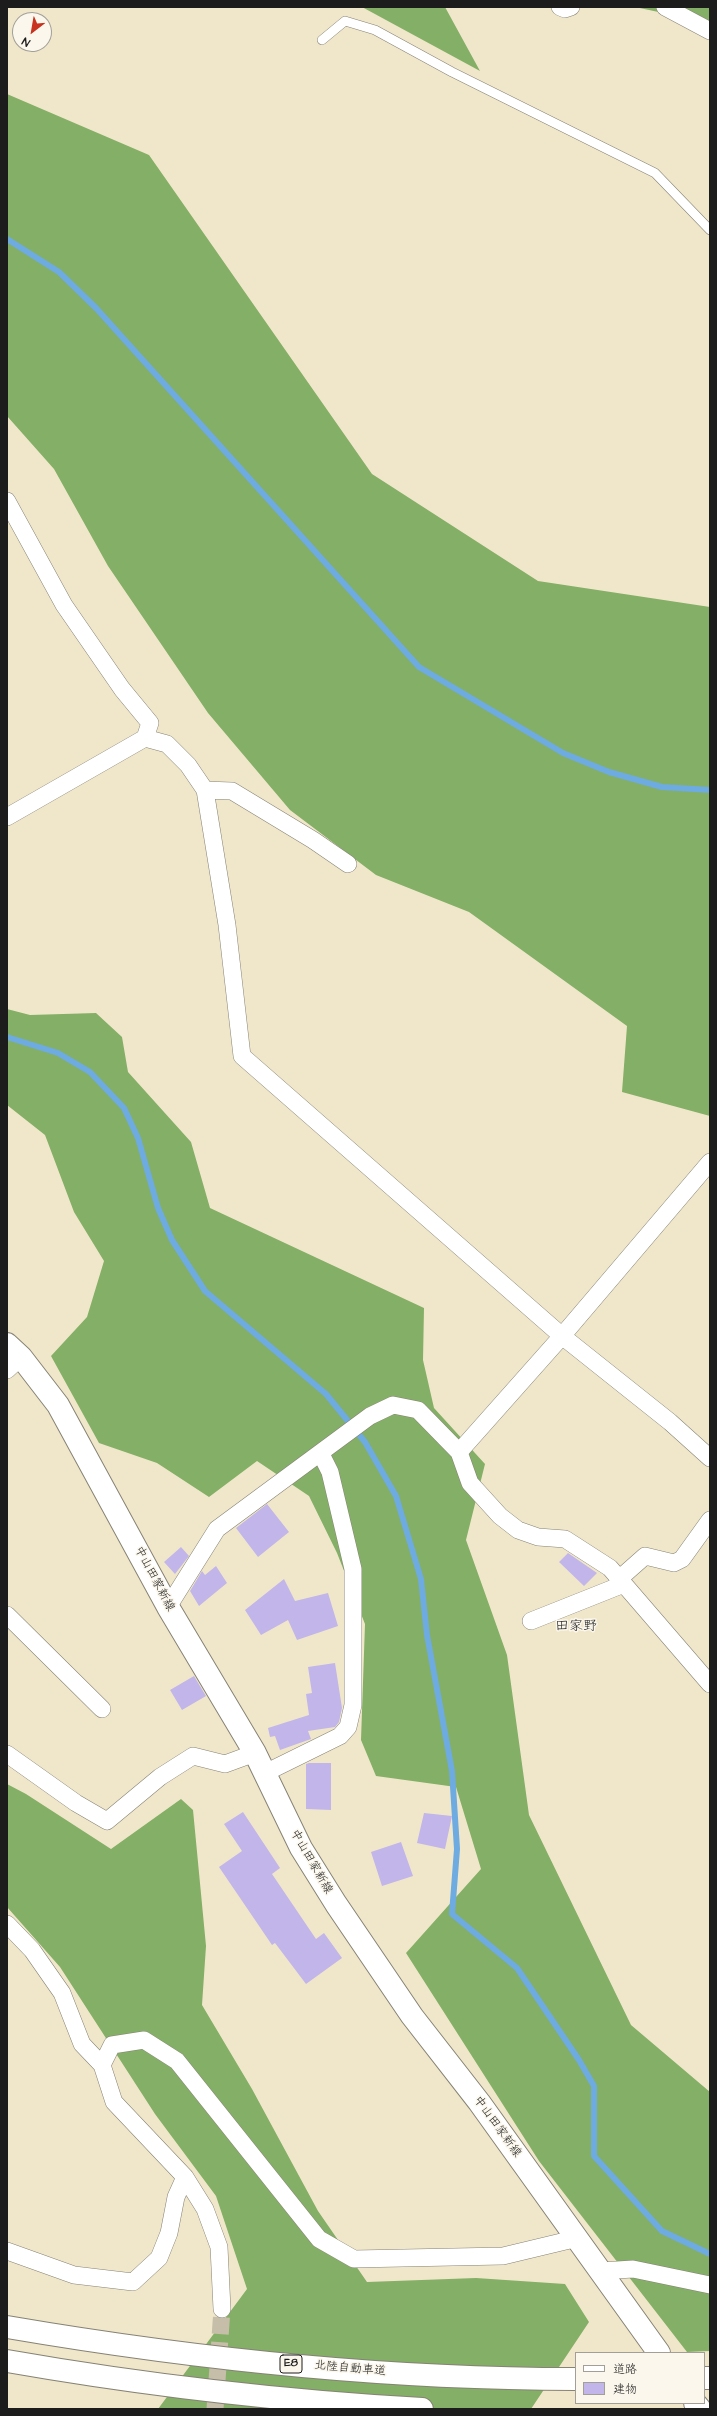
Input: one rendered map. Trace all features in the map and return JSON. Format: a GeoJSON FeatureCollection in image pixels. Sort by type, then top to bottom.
{"type":"FeatureCollection","features":[{"type":"Feature","properties":{"kind":"main road","name":"中山田家新線"},"geometry":{"type":"LineString","coordinates":[[12,1357],[58,1405],[168,1606],[255,1753],[301,1848],[336,1904],[412,2016],[479,2102],[658,2352]]}},
{"type":"Feature","properties":{"kind":"main road","name":"北陸自動車道"},"geometry":{"type":"LineString","coordinates":[[7,2327],[86,2340],[230,2358],[382,2372],[513,2379],[575,2380]]}},
{"type":"Feature","properties":{"kind":"main road"},"geometry":{"type":"LineString","coordinates":[[7,2361],[72,2372],[229,2394],[422,2409]]}},
{"type":"Feature","properties":{"kind":"street"},"geometry":{"type":"LineString","coordinates":[[560,7],[565,9],[571,7]]}},
{"type":"Feature","properties":{"kind":"street"},"geometry":{"type":"LineString","coordinates":[[665,7],[710,31]]}},
{"type":"Feature","properties":{"kind":"street"},"geometry":{"type":"LineString","coordinates":[[7,501],[64,605],[122,689],[150,723],[145,738],[7,816]]}},
{"type":"Feature","properties":{"kind":"street"},"geometry":{"type":"LineString","coordinates":[[145,738],[167,744],[188,765],[205,790],[227,925],[242,1056],[562,1336],[670,1422],[710,1458]]}},
{"type":"Feature","properties":{"kind":"street"},"geometry":{"type":"LineString","coordinates":[[205,790],[232,791],[313,840],[348,864]]}},
{"type":"Feature","properties":{"kind":"street"},"geometry":{"type":"LineString","coordinates":[[459,1452],[562,1336],[710,1162]]}},
{"type":"Feature","properties":{"kind":"street"},"geometry":{"type":"LineString","coordinates":[[168,1606],[217,1529],[321,1454],[370,1416],[393,1405],[418,1410],[459,1452],[470,1483],[500,1516],[518,1530],[538,1538],[565,1539],[610,1568],[710,1684]]}},
{"type":"Feature","properties":{"kind":"street"},"geometry":{"type":"LineString","coordinates":[[265,1773],[340,1736],[348,1727],[353,1705],[353,1569],[330,1472],[321,1454]]}},
{"type":"Feature","properties":{"kind":"street"},"geometry":{"type":"LineString","coordinates":[[531,1622],[621,1582],[645,1556],[674,1562],[682,1559],[710,1520]]}},
{"type":"Feature","properties":{"kind":"street"},"geometry":{"type":"LineString","coordinates":[[7,1615],[102,1710]]}},
{"type":"Feature","properties":{"kind":"street"},"geometry":{"type":"LineString","coordinates":[[7,1754],[76,1803],[107,1821],[160,1777],[193,1756],[225,1764],[255,1753]]}},
{"type":"Feature","properties":{"kind":"street"},"geometry":{"type":"LineString","coordinates":[[7,1924],[32,1950],[62,1993],[82,2044],[102,2065],[114,2102],[185,2177],[205,2209],[219,2248],[222,2309]]}},
{"type":"Feature","properties":{"kind":"street"},"geometry":{"type":"LineString","coordinates":[[102,2065],[112,2044],[144,2040],[177,2061],[319,2239],[354,2259],[503,2256],[578,2238]]}},
{"type":"Feature","properties":{"kind":"street"},"geometry":{"type":"LineString","coordinates":[[7,2251],[74,2276],[133,2282],[159,2258],[169,2233],[176,2197],[185,2177]]}},
{"type":"Feature","properties":{"kind":"street"},"geometry":{"type":"LineString","coordinates":[[601,2271],[633,2269],[710,2285]]}},
{"type":"Feature","properties":{"kind":"lane"},"geometry":{"type":"LineString","coordinates":[[322,40],[345,21],[375,30],[452,72],[655,173],[710,230]]}},
{"type":"Feature","properties":{"kind":"green space"},"geometry":{"type":"Polygon","coordinates":[[[362,7],[445,7],[480,71],[362,7]]]}},
{"type":"Feature","properties":{"kind":"green space"},"geometry":{"type":"Polygon","coordinates":[[[635,7],[710,7],[710,23],[635,7]]]}},
{"type":"Feature","properties":{"kind":"green space"},"geometry":{"type":"Polygon","coordinates":[[[7,94],[149,155],[372,474],[538,581],[710,607],[710,1116],[622,1092],[627,1026],[469,912],[376,875],[290,810],[208,713],[108,566],[54,469],[7,416],[7,94]]]}},
{"type":"Feature","properties":{"kind":"green space"},"geometry":{"type":"Polygon","coordinates":[[[7,1009],[30,1015],[96,1013],[122,1037],[128,1072],[191,1142],[210,1208],[424,1308],[423,1360],[434,1408],[485,1464],[466,1540],[507,1655],[529,1815],[631,2025],[710,2092],[710,2351],[687,2352],[539,2161],[406,1953],[481,1869],[456,1787],[376,1776],[361,1740],[365,1624],[337,1553],[309,1496],[257,1461],[209,1497],[157,1463],[99,1443],[51,1356],[87,1317],[104,1261],[74,1212],[45,1135],[7,1105],[7,1009]]]}},
{"type":"Feature","properties":{"kind":"green space"},"geometry":{"type":"Polygon","coordinates":[[[7,1784],[26,1794],[111,1849],[181,1799],[193,1810],[206,1946],[202,2005],[252,2089],[318,2211],[367,2282],[476,2278],[565,2284],[589,2322],[531,2409],[158,2409],[247,2289],[216,2196],[155,2114],[60,1967],[7,1907],[7,1784]]]}},
{"type":"Feature","properties":{"kind":"building"},"geometry":{"type":"Polygon","coordinates":[[[267,1504],[289,1532],[258,1557],[236,1528],[267,1504]]]}},
{"type":"Feature","properties":{"kind":"building"},"geometry":{"type":"Polygon","coordinates":[[[181,1547],[189,1556],[175,1574],[164,1562],[181,1547]]]}},
{"type":"Feature","properties":{"kind":"building"},"geometry":{"type":"Polygon","coordinates":[[[568,1553],[597,1573],[584,1586],[559,1562],[568,1553]]]}},
{"type":"Feature","properties":{"kind":"building"},"geometry":{"type":"Polygon","coordinates":[[[216,1566],[227,1583],[199,1606],[190,1591],[202,1571],[205,1575],[216,1566]]]}},
{"type":"Feature","properties":{"kind":"building"},"geometry":{"type":"Polygon","coordinates":[[[284,1579],[295,1601],[328,1593],[338,1626],[297,1640],[288,1620],[261,1635],[245,1610],[284,1579]]]}},
{"type":"Feature","properties":{"kind":"building"},"geometry":{"type":"Polygon","coordinates":[[[335,1663],[342,1708],[339,1722],[335,1727],[308,1731],[311,1739],[280,1750],[275,1736],[270,1737],[268,1728],[309,1715],[306,1694],[312,1693],[308,1667],[335,1663]]]}},
{"type":"Feature","properties":{"kind":"building"},"geometry":{"type":"Polygon","coordinates":[[[194,1676],[206,1696],[182,1710],[170,1690],[194,1676]]]}},
{"type":"Feature","properties":{"kind":"building"},"geometry":{"type":"Polygon","coordinates":[[[331,1763],[331,1810],[306,1809],[306,1764],[331,1763]]]}},
{"type":"Feature","properties":{"kind":"building"},"geometry":{"type":"Polygon","coordinates":[[[243,1812],[280,1868],[272,1874],[316,1939],[324,1933],[342,1958],[306,1984],[275,1943],[272,1945],[219,1867],[242,1851],[224,1824],[243,1812]]]}},
{"type":"Feature","properties":{"kind":"building"},"geometry":{"type":"Polygon","coordinates":[[[424,1813],[452,1816],[445,1849],[417,1843],[424,1813]]]}},
{"type":"Feature","properties":{"kind":"building"},"geometry":{"type":"Polygon","coordinates":[[[401,1842],[413,1876],[382,1886],[371,1852],[401,1842]]]}},
{"type":"Feature","properties":{"kind":"waterway"},"geometry":{"type":"LineString","coordinates":[[7,239],[59,272],[96,308],[419,667],[563,753],[609,772],[662,787],[710,790]]}},
{"type":"Feature","properties":{"kind":"waterway"},"geometry":{"type":"LineString","coordinates":[[7,1037],[58,1053],[90,1072],[124,1108],[138,1138],[158,1208],[172,1240],[205,1291],[326,1394],[365,1442],[396,1496],[421,1579],[427,1635],[452,1771],[457,1849],[452,1914],[517,1968],[579,2060],[594,2086],[594,2156],[662,2231],[710,2254]]}},
{"type":"Feature","properties":{"kind":"tunnel"},"geometry":{"type":"LineString","coordinates":[[215,2409],[222,2309]]}},
{"type":"Feature","properties":{"kind":"district","name":"田家野"},"geometry":{"type":"Point","coordinates":[576,1627]}}]}
